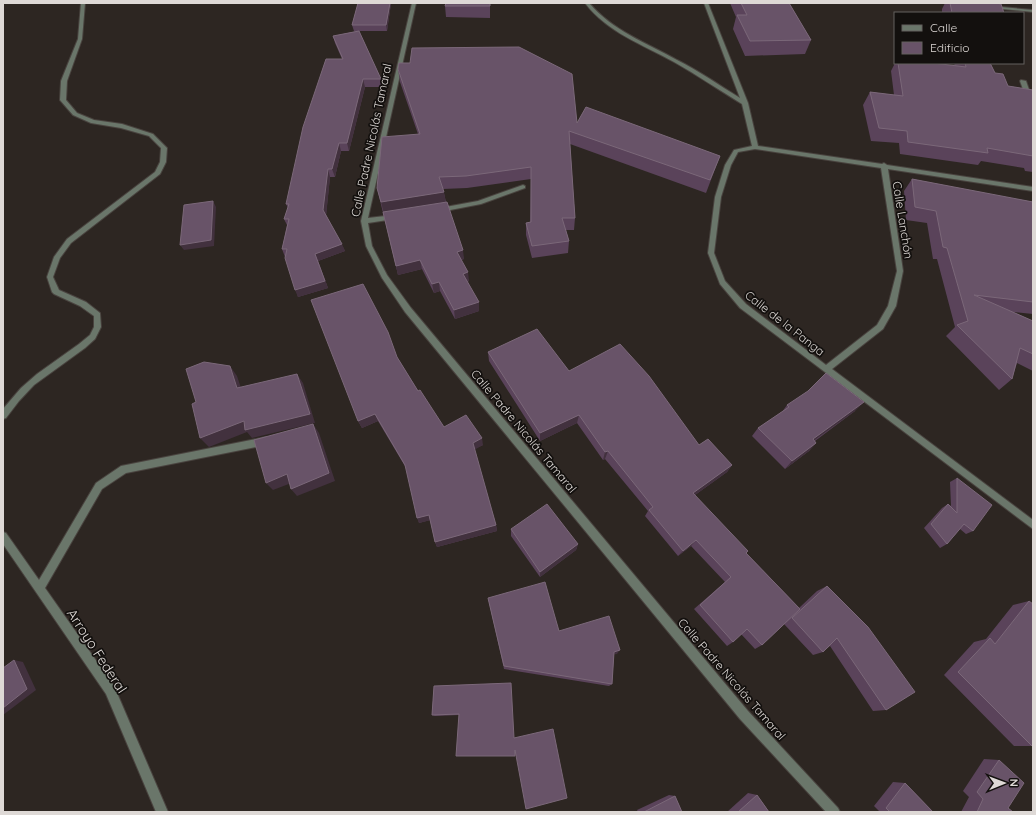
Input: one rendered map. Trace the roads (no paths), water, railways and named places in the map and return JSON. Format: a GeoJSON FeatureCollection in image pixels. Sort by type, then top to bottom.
{"type":"FeatureCollection","features":[{"type":"Feature","properties":{"kind":"street"},"geometry":{"type":"LineString","coordinates":[[3,416],[9,406],[29,384],[85,344],[96,332],[98,326],[97,315],[83,304],[56,292],[50,277],[57,257],[69,241],[158,173],[163,162],[164,148],[151,135],[122,126],[93,122],[75,114],[63,100],[64,81],[80,39],[83,3]]}},
{"type":"Feature","properties":{"kind":"street","name":"Calle Padre Nicolás Tamaral"},"geometry":{"type":"LineString","coordinates":[[414,3],[364,221],[369,246],[384,276],[408,310],[744,715],[834,812]]}},
{"type":"Feature","properties":{"kind":"street"},"geometry":{"type":"LineString","coordinates":[[587,3],[607,24],[624,36],[672,59],[745,103]]}},
{"type":"Feature","properties":{"kind":"street"},"geometry":{"type":"LineString","coordinates":[[706,3],[745,103],[755,147]]}},
{"type":"Feature","properties":{"kind":"street"},"geometry":{"type":"LineString","coordinates":[[984,6],[1033,11]]}},
{"type":"Feature","properties":{"kind":"street"},"geometry":{"type":"LineString","coordinates":[[1023,81],[1033,109]]}},
{"type":"Feature","properties":{"kind":"street","name":"Calle de la Panga"},"geometry":{"type":"LineString","coordinates":[[1033,188],[755,147],[736,151],[728,164],[718,197],[711,254],[722,282],[743,306],[1033,525]]}},
{"type":"Feature","properties":{"kind":"street","name":"Calle Lanchón"},"geometry":{"type":"LineString","coordinates":[[826,369],[880,328],[892,306],[900,271],[884,165]]}},
{"type":"Feature","properties":{"kind":"street"},"geometry":{"type":"LineString","coordinates":[[430,212],[479,203],[522,187]]}},
{"type":"Feature","properties":{"kind":"street"},"geometry":{"type":"LineString","coordinates":[[364,221],[400,216]]}},
{"type":"Feature","properties":{"kind":"street"},"geometry":{"type":"LineString","coordinates":[[39,588],[99,486],[124,469],[248,446],[278,438]]}},
{"type":"Feature","properties":{"kind":"street","name":"Arroyo Federal"},"geometry":{"type":"LineString","coordinates":[[3,536],[110,690],[162,812]]}}]}
